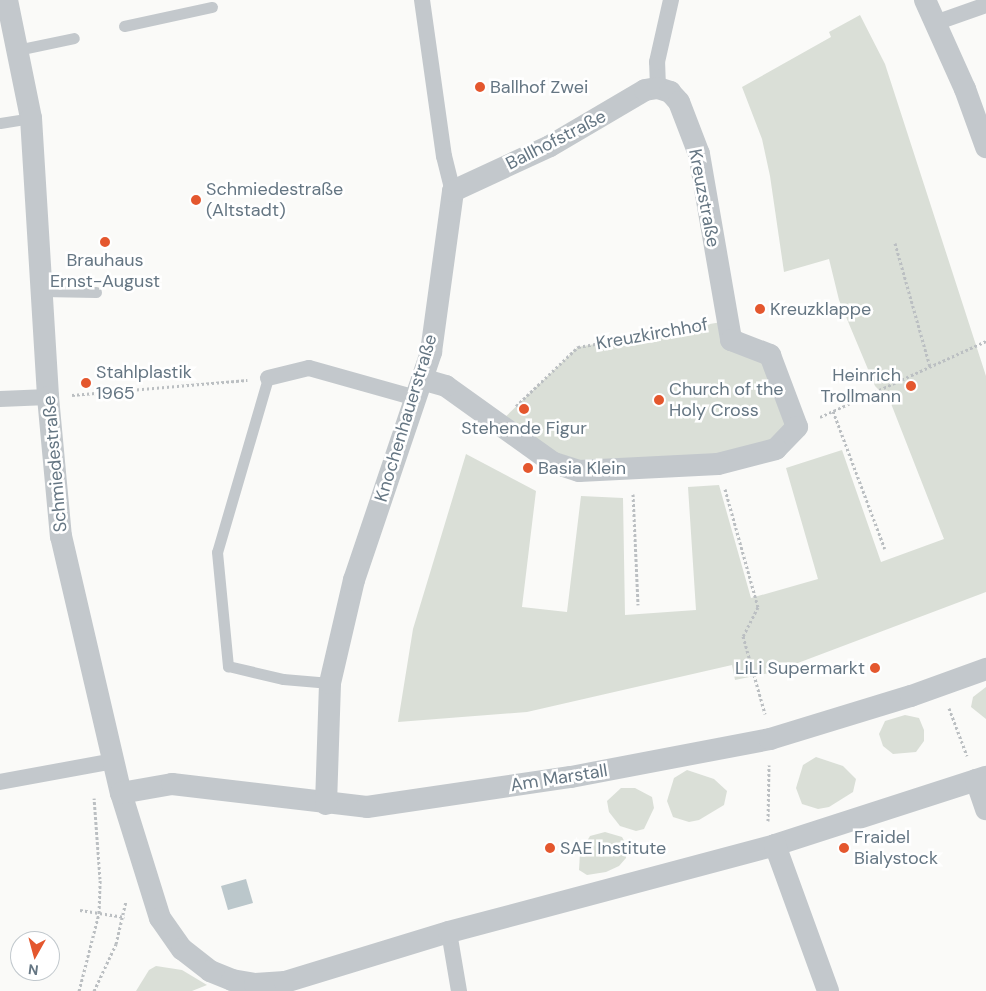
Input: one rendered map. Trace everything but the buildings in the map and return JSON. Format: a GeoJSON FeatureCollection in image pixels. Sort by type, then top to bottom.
{"type":"FeatureCollection","features":[{"type":"Feature","properties":{"kind":"street","name":"Schmiedestraße"},"geometry":{"type":"LineString","coordinates":[[7,0],[31,118],[48,397],[61,536],[104,764],[121,793],[160,918],[182,950],[210,971],[256,988]]}},
{"type":"Feature","properties":{"kind":"street","name":"Knochenhauerstraße"},"geometry":{"type":"LineString","coordinates":[[326,804],[330,683],[354,580],[430,352],[453,191],[444,156],[422,0]]}},
{"type":"Feature","properties":{"kind":"street"},"geometry":{"type":"LineString","coordinates":[[658,88],[657,62],[671,0]]}},
{"type":"Feature","properties":{"kind":"street"},"geometry":{"type":"LineString","coordinates":[[925,0],[965,89],[986,147]]}},
{"type":"Feature","properties":{"kind":"street"},"geometry":{"type":"LineString","coordinates":[[935,23],[986,5]]}},
{"type":"Feature","properties":{"kind":"street","name":"Ballhofstraße"},"geometry":{"type":"LineString","coordinates":[[453,191],[550,146],[618,108],[633,96],[658,88]]}},
{"type":"Feature","properties":{"kind":"street","name":"Kreuzstraße"},"geometry":{"type":"LineString","coordinates":[[658,88],[670,92],[679,102],[699,154],[726,321]]}},
{"type":"Feature","properties":{"kind":"street","name":"Kreuzkirchhof"},"geometry":{"type":"LineString","coordinates":[[726,321],[731,340],[770,355],[796,426]]}},
{"type":"Feature","properties":{"kind":"street"},"geometry":{"type":"LineString","coordinates":[[268,378],[309,368],[419,388],[446,386],[552,462],[579,471],[718,464],[776,449],[796,426]]}},
{"type":"Feature","properties":{"kind":"street"},"geometry":{"type":"LineString","coordinates":[[0,399],[48,397]]}},
{"type":"Feature","properties":{"kind":"street","name":"Am Marstall"},"geometry":{"type":"LineString","coordinates":[[121,793],[172,784],[326,804],[367,806],[571,777],[770,739],[941,686],[986,669]]}},
{"type":"Feature","properties":{"kind":"street"},"geometry":{"type":"LineString","coordinates":[[0,782],[104,764]]}},
{"type":"Feature","properties":{"kind":"street"},"geometry":{"type":"LineString","coordinates":[[256,988],[285,982],[449,932],[775,845],[981,779],[986,809]]}},
{"type":"Feature","properties":{"kind":"street"},"geometry":{"type":"LineString","coordinates":[[775,845],[828,991]]}},
{"type":"Feature","properties":{"kind":"street"},"geometry":{"type":"LineString","coordinates":[[449,932],[459,991]]}},
{"type":"Feature","properties":{"kind":"lane"},"geometry":{"type":"LineString","coordinates":[[124,26],[212,6]]}},
{"type":"Feature","properties":{"kind":"lane"},"geometry":{"type":"LineString","coordinates":[[17,50],[74,38]]}},
{"type":"Feature","properties":{"kind":"lane"},"geometry":{"type":"LineString","coordinates":[[0,123],[31,118]]}},
{"type":"Feature","properties":{"kind":"lane"},"geometry":{"type":"LineString","coordinates":[[42,291],[96,292]]}},
{"type":"Feature","properties":{"kind":"lane"},"geometry":{"type":"LineString","coordinates":[[268,378],[217,552],[228,666],[283,679],[330,683]]}},
{"type":"Feature","properties":{"kind":"path"},"geometry":{"type":"LineString","coordinates":[[895,243],[930,367]]}},
{"type":"Feature","properties":{"kind":"path","name":"Kreuzkirchhof"},"geometry":{"type":"LineString","coordinates":[[499,423],[578,347],[726,321]]}},
{"type":"Feature","properties":{"kind":"path"},"geometry":{"type":"LineString","coordinates":[[796,426],[986,341]]}},
{"type":"Feature","properties":{"kind":"path"},"geometry":{"type":"LineString","coordinates":[[48,397],[268,378]]}},
{"type":"Feature","properties":{"kind":"path"},"geometry":{"type":"LineString","coordinates":[[833,411],[886,550]]}},
{"type":"Feature","properties":{"kind":"path"},"geometry":{"type":"LineString","coordinates":[[718,464],[758,607],[744,636],[762,698],[770,739],[768,821],[775,845]]}},
{"type":"Feature","properties":{"kind":"path"},"geometry":{"type":"LineString","coordinates":[[632,469],[638,605]]}},
{"type":"Feature","properties":{"kind":"path"},"geometry":{"type":"LineString","coordinates":[[941,686],[981,779]]}},
{"type":"Feature","properties":{"kind":"path"},"geometry":{"type":"LineString","coordinates":[[79,991],[99,913],[104,764]]}},
{"type":"Feature","properties":{"kind":"path"},"geometry":{"type":"LineString","coordinates":[[94,991],[116,944],[124,917],[126,896]]}},
{"type":"Feature","properties":{"kind":"path"},"geometry":{"type":"LineString","coordinates":[[80,910],[124,917]]}},
{"type":"Feature","properties":{"kind":"shaded area"},"geometry":{"type":"Polygon","coordinates":[[[860,15],[885,64],[986,376],[986,592],[774,672],[735,680],[732,665],[527,712],[398,722],[413,629],[466,454],[536,491],[522,607],[567,612],[581,496],[623,498],[625,615],[696,610],[688,487],[719,485],[751,598],[818,579],[786,468],[842,450],[881,562],[944,539],[890,401],[875,386],[839,300],[829,259],[784,272],[770,176],[762,139],[742,87],[831,37],[829,32],[860,15]]]}},
{"type":"Feature","properties":{"kind":"shaded area"},"geometry":{"type":"Polygon","coordinates":[[[727,321],[770,355],[797,427],[776,449],[579,471],[499,423],[578,347],[727,321]]]}},
{"type":"Feature","properties":{"kind":"shaded area"},"geometry":{"type":"Polygon","coordinates":[[[986,687],[986,719],[971,707],[973,697],[986,687]]]}},
{"type":"Feature","properties":{"kind":"shaded area"},"geometry":{"type":"Polygon","coordinates":[[[905,715],[919,718],[924,730],[924,741],[916,752],[893,754],[883,746],[879,734],[885,721],[905,715]]]}},
{"type":"Feature","properties":{"kind":"shaded area"},"geometry":{"type":"Polygon","coordinates":[[[816,757],[843,766],[856,779],[853,792],[829,807],[818,809],[802,804],[796,788],[803,765],[816,757]]]}},
{"type":"Feature","properties":{"kind":"shaded area"},"geometry":{"type":"Polygon","coordinates":[[[687,770],[714,779],[727,791],[724,805],[699,820],[689,822],[673,817],[667,801],[674,778],[687,770]]]}},
{"type":"Feature","properties":{"kind":"shaded area"},"geometry":{"type":"Polygon","coordinates":[[[621,788],[635,788],[652,797],[654,808],[644,829],[636,831],[620,826],[609,812],[607,801],[621,788]]]}},
{"type":"Feature","properties":{"kind":"shaded area"},"geometry":{"type":"Polygon","coordinates":[[[605,832],[622,837],[627,846],[626,858],[619,866],[606,872],[587,875],[579,870],[580,853],[590,836],[605,832]]]}},
{"type":"Feature","properties":{"kind":"shaded area"},"geometry":{"type":"Polygon","coordinates":[[[246,879],[253,903],[228,910],[221,886],[246,879]]]}},
{"type":"Feature","properties":{"kind":"shaded area"},"geometry":{"type":"Polygon","coordinates":[[[156,966],[182,970],[207,985],[192,991],[136,991],[149,970],[156,966]]]}},
{"type":"Feature","properties":{"kind":"place","name":"Ballhof Zwei"},"geometry":{"type":"Point","coordinates":[480,87]}},
{"type":"Feature","properties":{"kind":"place","name":"Schmiedestraße (Altstadt)"},"geometry":{"type":"Point","coordinates":[196,200]}},
{"type":"Feature","properties":{"kind":"place","name":"Brauhaus Ernst-August"},"geometry":{"type":"Point","coordinates":[105,242]}},
{"type":"Feature","properties":{"kind":"place","name":"Kreuzklappe"},"geometry":{"type":"Point","coordinates":[760,309]}},
{"type":"Feature","properties":{"kind":"place","name":"Stahlplastik 1965"},"geometry":{"type":"Point","coordinates":[86,383]}},
{"type":"Feature","properties":{"kind":"place","name":"Heinrich Trollmann"},"geometry":{"type":"Point","coordinates":[911,386]}},
{"type":"Feature","properties":{"kind":"place","name":"Church of the Holy Cross"},"geometry":{"type":"Point","coordinates":[659,400]}},
{"type":"Feature","properties":{"kind":"place","name":"Stehende Figur"},"geometry":{"type":"Point","coordinates":[524,409]}},
{"type":"Feature","properties":{"kind":"place","name":"Basia Klein"},"geometry":{"type":"Point","coordinates":[528,468]}},
{"type":"Feature","properties":{"kind":"place","name":"LiLi Supermarkt"},"geometry":{"type":"Point","coordinates":[875,668]}},
{"type":"Feature","properties":{"kind":"place","name":"SAE Institute"},"geometry":{"type":"Point","coordinates":[550,848]}},
{"type":"Feature","properties":{"kind":"place","name":"Fraidel Bialystock"},"geometry":{"type":"Point","coordinates":[844,848]}}]}
